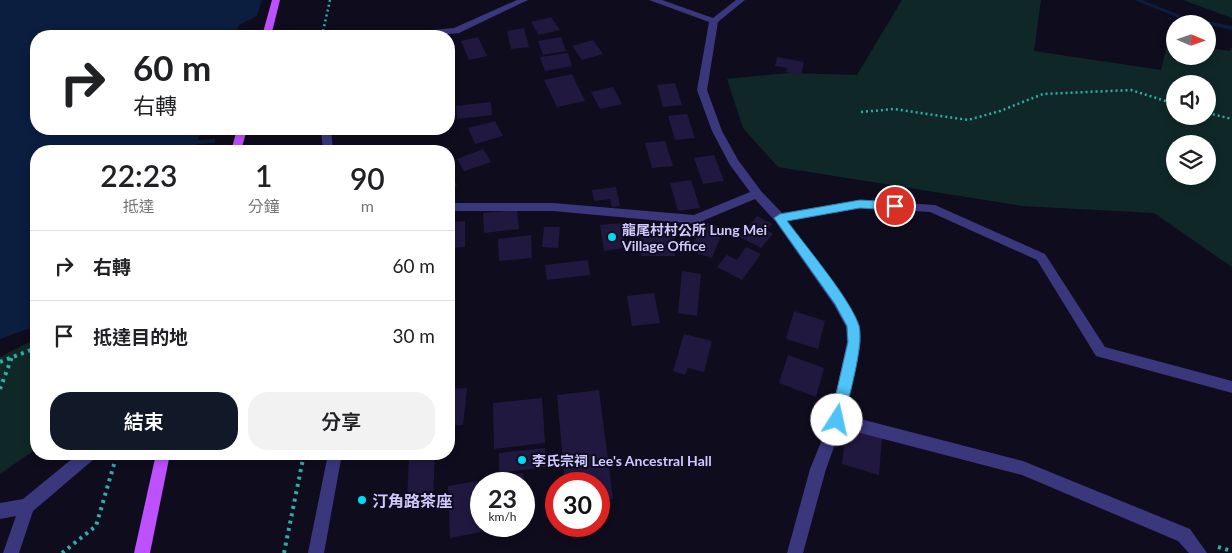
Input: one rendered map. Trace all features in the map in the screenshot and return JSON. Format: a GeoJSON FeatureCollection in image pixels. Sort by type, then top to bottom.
{"type":"FeatureCollection","features":[{"type":"Feature","properties":{"kind":"main road"},"geometry":{"type":"LineString","coordinates":[[268,30],[276,0]]}},
{"type":"Feature","properties":{"kind":"main road"},"geometry":{"type":"LineString","coordinates":[[142,553],[162,460]]}},
{"type":"Feature","properties":{"kind":"street"},"geometry":{"type":"LineString","coordinates":[[455,31],[524,0]]}},
{"type":"Feature","properties":{"kind":"street"},"geometry":{"type":"LineString","coordinates":[[653,0],[714,21]]}},
{"type":"Feature","properties":{"kind":"street"},"geometry":{"type":"LineString","coordinates":[[741,0],[714,21],[702,90],[717,132],[734,162],[757,194],[780,218],[839,301],[853,326],[854,342],[837,420],[818,469],[795,553]]}},
{"type":"Feature","properties":{"kind":"street"},"geometry":{"type":"LineString","coordinates":[[455,207],[553,207],[695,220],[757,194]]}},
{"type":"Feature","properties":{"kind":"street"},"geometry":{"type":"LineString","coordinates":[[780,218],[860,204],[930,208],[1040,257],[1101,352],[1232,387]]}},
{"type":"Feature","properties":{"kind":"street"},"geometry":{"type":"LineString","coordinates":[[837,420],[1023,468],[1184,535],[1199,553]]}},
{"type":"Feature","properties":{"kind":"street"},"geometry":{"type":"LineString","coordinates":[[0,511],[27,506],[82,460]]}},
{"type":"Feature","properties":{"kind":"street"},"geometry":{"type":"LineString","coordinates":[[316,553],[334,460]]}},
{"type":"Feature","properties":{"kind":"street"},"geometry":{"type":"LineString","coordinates":[[11,553],[27,506]]}},
{"type":"Feature","properties":{"kind":"path"},"geometry":{"type":"LineString","coordinates":[[323,30],[330,0]]}},
{"type":"Feature","properties":{"kind":"path"},"geometry":{"type":"LineString","coordinates":[[861,112],[894,109],[968,120],[1000,111],[1043,94],[1131,90],[1166,101]]}},
{"type":"Feature","properties":{"kind":"path"},"geometry":{"type":"LineString","coordinates":[[1216,115],[1232,119]]}},
{"type":"Feature","properties":{"kind":"path"},"geometry":{"type":"LineString","coordinates":[[0,362],[30,350]]}},
{"type":"Feature","properties":{"kind":"path"},"geometry":{"type":"LineString","coordinates":[[0,389],[12,357]]}},
{"type":"Feature","properties":{"kind":"path"},"geometry":{"type":"LineString","coordinates":[[62,553],[96,526],[115,460]]}},
{"type":"Feature","properties":{"kind":"path"},"geometry":{"type":"LineString","coordinates":[[284,553],[303,460]]}},
{"type":"Feature","properties":{"kind":"green space"},"geometry":{"type":"Polygon","coordinates":[[[902,0],[1041,0],[1034,51],[1161,70],[1166,50],[1166,65],[1216,65],[1216,49],[1230,51],[1232,47],[1232,267],[1154,213],[1022,206],[778,167],[743,128],[727,79],[788,73],[857,75],[902,0]]]}},
{"type":"Feature","properties":{"kind":"green space"},"geometry":{"type":"Polygon","coordinates":[[[1183,0],[1232,0],[1232,18],[1183,0]]]}},
{"type":"Feature","properties":{"kind":"green space"},"geometry":{"type":"Polygon","coordinates":[[[30,342],[30,453],[0,474],[0,357],[30,342]]]}},
{"type":"Feature","properties":{"kind":"water"},"geometry":{"type":"Polygon","coordinates":[[[0,0],[262,0],[257,16],[239,25],[237,30],[30,30],[30,135],[200,135],[196,145],[30,145],[30,328],[0,339],[0,0]]]}},
{"type":"Feature","properties":{"kind":"building"},"geometry":{"type":"Polygon","coordinates":[[[551,17],[560,30],[539,35],[531,22],[551,17]]]}},
{"type":"Feature","properties":{"kind":"building"},"geometry":{"type":"Polygon","coordinates":[[[524,28],[529,47],[511,49],[507,31],[524,28]]]}},
{"type":"Feature","properties":{"kind":"building"},"geometry":{"type":"Polygon","coordinates":[[[478,37],[487,56],[469,60],[461,41],[478,37]]]}},
{"type":"Feature","properties":{"kind":"building"},"geometry":{"type":"Polygon","coordinates":[[[561,37],[566,51],[543,55],[538,41],[561,37]]]}},
{"type":"Feature","properties":{"kind":"building"},"geometry":{"type":"Polygon","coordinates":[[[593,40],[603,54],[582,60],[572,46],[593,40]]]}},
{"type":"Feature","properties":{"kind":"building"},"geometry":{"type":"Polygon","coordinates":[[[568,53],[572,66],[545,71],[540,57],[568,53]]]}},
{"type":"Feature","properties":{"kind":"building"},"geometry":{"type":"Polygon","coordinates":[[[777,57],[804,62],[801,75],[786,72],[787,68],[775,66],[777,57]]]}},
{"type":"Feature","properties":{"kind":"building"},"geometry":{"type":"Polygon","coordinates":[[[572,74],[585,101],[557,107],[544,80],[572,74]]]}},
{"type":"Feature","properties":{"kind":"building"},"geometry":{"type":"Polygon","coordinates":[[[675,83],[682,105],[663,107],[657,85],[675,83]]]}},
{"type":"Feature","properties":{"kind":"building"},"geometry":{"type":"Polygon","coordinates":[[[613,87],[622,104],[600,109],[591,92],[613,87]]]}},
{"type":"Feature","properties":{"kind":"building"},"geometry":{"type":"Polygon","coordinates":[[[491,102],[492,115],[457,119],[456,106],[491,102]]]}},
{"type":"Feature","properties":{"kind":"building"},"geometry":{"type":"Polygon","coordinates":[[[687,114],[695,138],[675,140],[668,116],[687,114]]]}},
{"type":"Feature","properties":{"kind":"building"},"geometry":{"type":"Polygon","coordinates":[[[495,121],[503,136],[475,144],[468,128],[495,121]]]}},
{"type":"Feature","properties":{"kind":"building"},"geometry":{"type":"Polygon","coordinates":[[[665,141],[673,166],[652,168],[645,143],[665,141]]]}},
{"type":"Feature","properties":{"kind":"building"},"geometry":{"type":"Polygon","coordinates":[[[483,149],[491,162],[464,171],[457,159],[483,149]]]}},
{"type":"Feature","properties":{"kind":"building"},"geometry":{"type":"Polygon","coordinates":[[[714,155],[724,181],[703,184],[694,158],[714,155]]]}},
{"type":"Feature","properties":{"kind":"building"},"geometry":{"type":"Polygon","coordinates":[[[691,180],[700,208],[678,211],[670,183],[691,180]]]}},
{"type":"Feature","properties":{"kind":"building"},"geometry":{"type":"Polygon","coordinates":[[[616,187],[620,206],[612,207],[610,199],[594,201],[592,190],[616,187]]]}},
{"type":"Feature","properties":{"kind":"building"},"geometry":{"type":"Polygon","coordinates":[[[517,210],[519,229],[484,233],[483,213],[517,210]]]}},
{"type":"Feature","properties":{"kind":"building"},"geometry":{"type":"Polygon","coordinates":[[[757,216],[772,224],[767,230],[773,234],[761,248],[740,237],[757,216]]]}},
{"type":"Feature","properties":{"kind":"building"},"geometry":{"type":"Polygon","coordinates":[[[465,221],[465,247],[455,248],[455,222],[465,221]]]}},
{"type":"Feature","properties":{"kind":"building"},"geometry":{"type":"Polygon","coordinates":[[[703,222],[724,228],[712,258],[690,251],[703,222]]]}},
{"type":"Feature","properties":{"kind":"building","name":"龍尾村村公所 Lung Mei Village Office"},"geometry":{"type":"Polygon","coordinates":[[[621,223],[625,248],[604,251],[600,225],[621,223]]]}},
{"type":"Feature","properties":{"kind":"building"},"geometry":{"type":"Polygon","coordinates":[[[544,227],[560,227],[558,248],[542,247],[544,227]]]}},
{"type":"Feature","properties":{"kind":"building"},"geometry":{"type":"Polygon","coordinates":[[[641,233],[674,233],[675,256],[641,256],[641,233]]]}},
{"type":"Feature","properties":{"kind":"building"},"geometry":{"type":"Polygon","coordinates":[[[531,235],[532,258],[499,261],[498,239],[531,235]]]}},
{"type":"Feature","properties":{"kind":"building"},"geometry":{"type":"Polygon","coordinates":[[[746,247],[761,254],[742,280],[717,267],[727,255],[737,260],[746,247]]]}},
{"type":"Feature","properties":{"kind":"building"},"geometry":{"type":"Polygon","coordinates":[[[588,260],[590,275],[547,280],[545,265],[588,260]]]}},
{"type":"Feature","properties":{"kind":"building"},"geometry":{"type":"Polygon","coordinates":[[[682,271],[701,274],[697,316],[678,313],[682,271]]]}},
{"type":"Feature","properties":{"kind":"building"},"geometry":{"type":"Polygon","coordinates":[[[654,293],[660,323],[632,326],[627,296],[654,293]]]}},
{"type":"Feature","properties":{"kind":"building"},"geometry":{"type":"Polygon","coordinates":[[[794,311],[825,321],[818,349],[786,339],[794,311]]]}},
{"type":"Feature","properties":{"kind":"building"},"geometry":{"type":"Polygon","coordinates":[[[684,334],[712,341],[704,372],[688,368],[685,375],[673,371],[684,334]]]}},
{"type":"Feature","properties":{"kind":"building"},"geometry":{"type":"Polygon","coordinates":[[[788,355],[824,368],[816,397],[779,383],[788,355]]]}},
{"type":"Feature","properties":{"kind":"building"},"geometry":{"type":"Polygon","coordinates":[[[467,388],[463,425],[455,425],[455,389],[467,388]]]}},
{"type":"Feature","properties":{"kind":"building"},"geometry":{"type":"Polygon","coordinates":[[[599,390],[610,472],[564,472],[557,395],[599,390]]]}},
{"type":"Feature","properties":{"kind":"building"},"geometry":{"type":"Polygon","coordinates":[[[542,398],[545,443],[494,449],[493,403],[542,398]]]}},
{"type":"Feature","properties":{"kind":"building"},"geometry":{"type":"Polygon","coordinates":[[[846,426],[882,436],[879,475],[842,464],[846,426]]]}},
{"type":"Feature","properties":{"kind":"building","name":"李氏宗祠 Lee's Ancestral Hall"},"geometry":{"type":"Polygon","coordinates":[[[545,448],[546,467],[499,472],[499,453],[545,448]]]}},
{"type":"Feature","properties":{"kind":"building"},"geometry":{"type":"Polygon","coordinates":[[[409,460],[435,460],[433,499],[407,502],[409,460]]]}},
{"type":"Feature","properties":{"kind":"building"},"geometry":{"type":"Polygon","coordinates":[[[610,476],[613,499],[610,499],[610,476]]]}},
{"type":"Feature","properties":{"kind":"building"},"geometry":{"type":"Polygon","coordinates":[[[470,482],[470,534],[450,538],[448,486],[470,482]]]}},
{"type":"Feature","properties":{"kind":"waterway"},"geometry":{"type":"LineString","coordinates":[[1137,0],[1184,18],[1232,28]]}},
{"type":"Feature","properties":{"kind":"waterway"},"geometry":{"type":"LineString","coordinates":[[197,142],[213,141]]}},
{"type":"Feature","properties":{"kind":"place","name":"龍尾村村公所 Lung Mei Village Office"},"geometry":{"type":"Point","coordinates":[612,237]}},
{"type":"Feature","properties":{"kind":"place","name":"李氏宗祠 Lee's Ancestral Hall"},"geometry":{"type":"Point","coordinates":[522,460]}},
{"type":"Feature","properties":{"kind":"place","name":"汀角路茶座"},"geometry":{"type":"Point","coordinates":[362,500]}},
{"type":"Feature","properties":{"kind":"route"},"geometry":{"type":"LineString","coordinates":[[837,420],[854,342],[853,326],[839,301],[780,218],[860,204],[895,206]]}}]}
